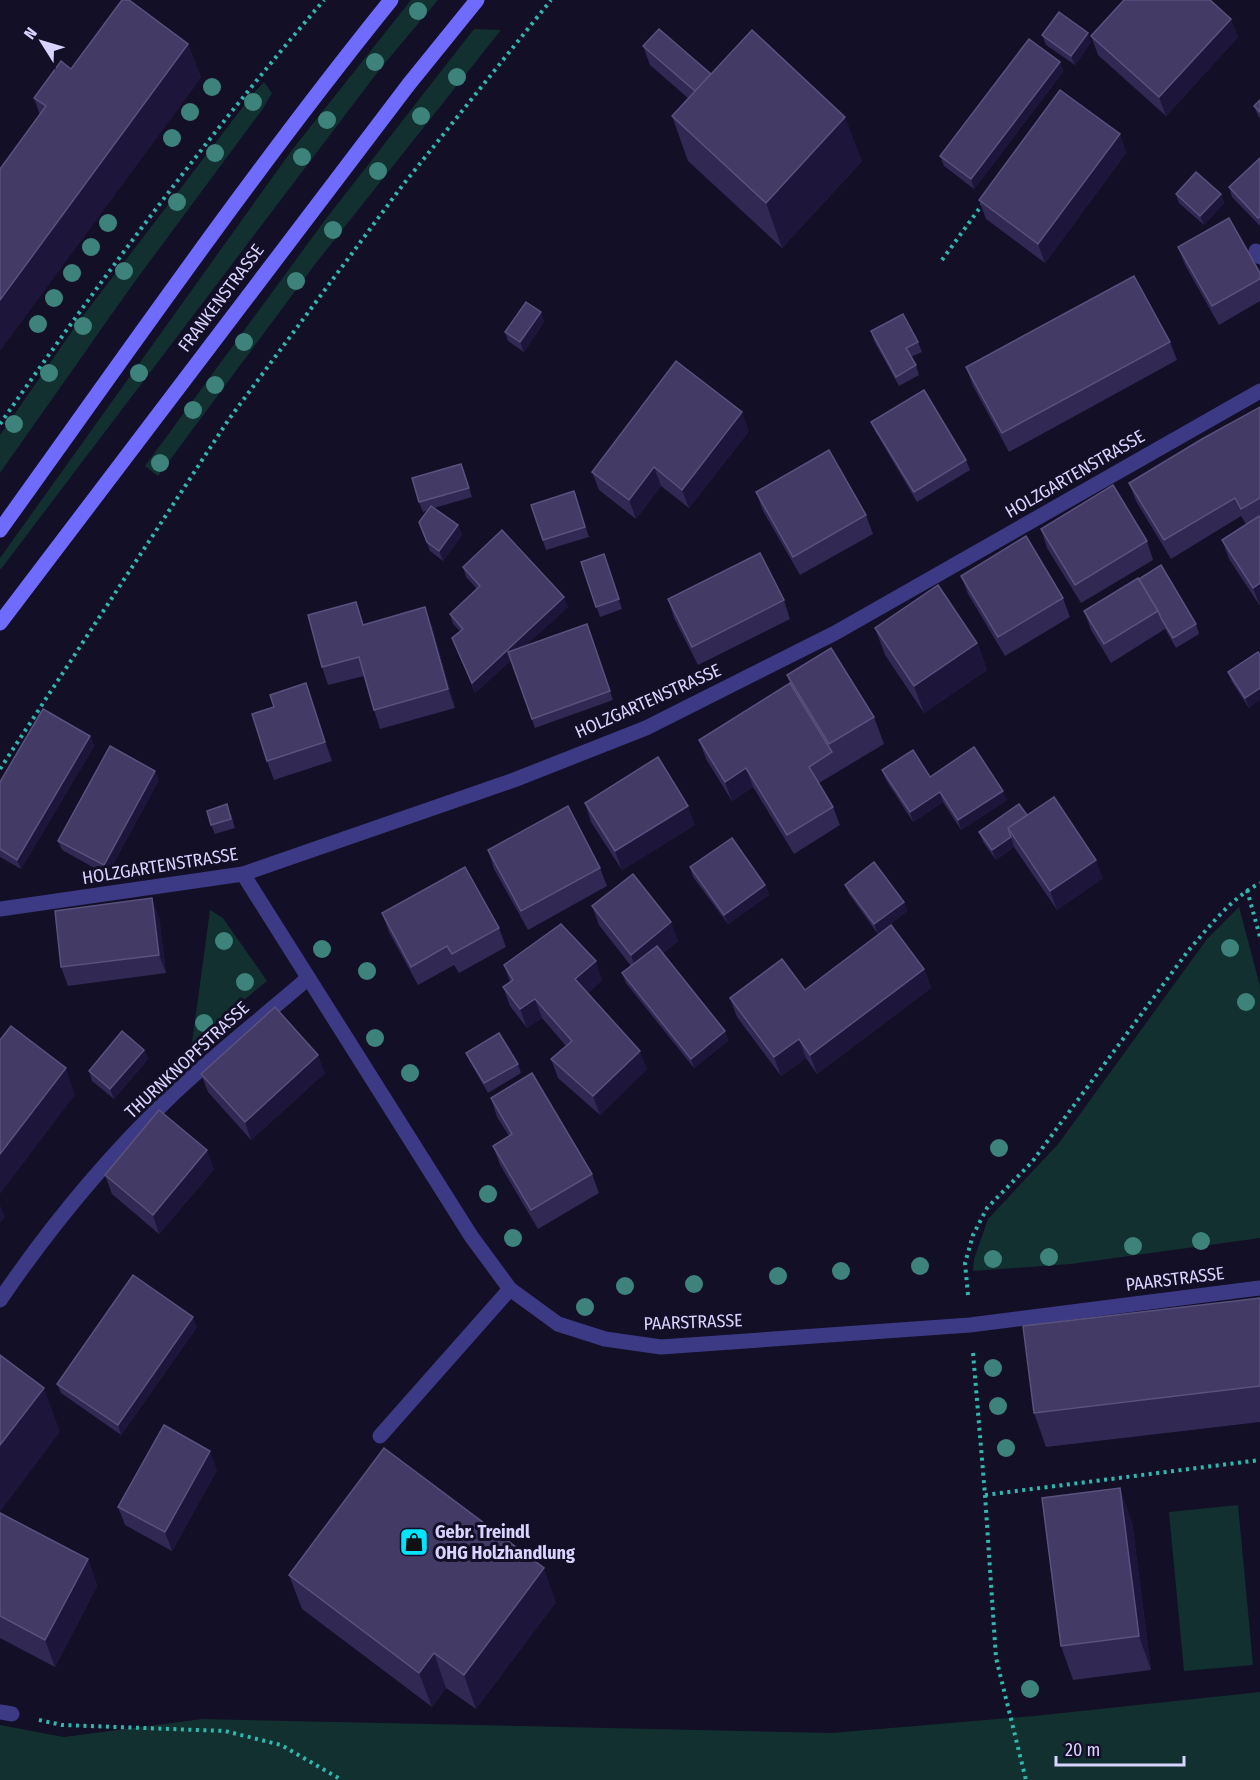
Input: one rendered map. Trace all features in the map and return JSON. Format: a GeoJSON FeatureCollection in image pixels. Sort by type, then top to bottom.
{"type":"FeatureCollection","features":[{"type":"Feature","properties":{"kind":"main road"},"geometry":{"type":"LineString","coordinates":[[0,530],[219,225],[323,85],[391,0]]}},
{"type":"Feature","properties":{"kind":"main road","name":"FRANKENSTRASSE"},"geometry":{"type":"LineString","coordinates":[[0,623],[402,93],[477,0]]}},
{"type":"Feature","properties":{"kind":"street","name":"HOLZGARTENSTRASSE"},"geometry":{"type":"LineString","coordinates":[[0,909],[243,874],[514,780],[646,728],[835,633],[1260,391]]}},
{"type":"Feature","properties":{"kind":"street"},"geometry":{"type":"LineString","coordinates":[[243,874],[307,978]]}},
{"type":"Feature","properties":{"kind":"street","name":"PAARSTRASSE"},"geometry":{"type":"LineString","coordinates":[[307,978],[471,1236],[510,1289],[558,1324],[605,1340],[661,1347],[970,1325],[1260,1288]]}},
{"type":"Feature","properties":{"kind":"street","name":"THURNKNOPFSTRASSE"},"geometry":{"type":"LineString","coordinates":[[0,1300],[88,1184],[170,1097],[307,978]]}},
{"type":"Feature","properties":{"kind":"street"},"geometry":{"type":"LineString","coordinates":[[380,1436],[510,1289]]}},
{"type":"Feature","properties":{"kind":"path"},"geometry":{"type":"LineString","coordinates":[[0,424],[79,310],[233,108],[324,0]]}},
{"type":"Feature","properties":{"kind":"path"},"geometry":{"type":"LineString","coordinates":[[0,769],[229,419],[402,186],[551,0]]}},
{"type":"Feature","properties":{"kind":"path"},"geometry":{"type":"LineString","coordinates":[[942,260],[988,196]]}},
{"type":"Feature","properties":{"kind":"path"},"geometry":{"type":"LineString","coordinates":[[1026,1780],[996,1658],[965,1263],[973,1235],[987,1208],[1032,1162],[1188,951],[1217,918],[1247,890],[1260,884]]}},
{"type":"Feature","properties":{"kind":"path"},"geometry":{"type":"LineString","coordinates":[[1247,890],[1260,937]]}},
{"type":"Feature","properties":{"kind":"path"},"geometry":{"type":"LineString","coordinates":[[985,1495],[1260,1460]]}},
{"type":"Feature","properties":{"kind":"path"},"geometry":{"type":"LineString","coordinates":[[6,1713],[62,1725],[225,1731],[281,1745],[342,1780]]}},
{"type":"Feature","properties":{"kind":"green space"},"geometry":{"type":"Polygon","coordinates":[[[411,0],[438,0],[380,69],[0,569],[0,558],[292,150],[411,0]]]}},
{"type":"Feature","properties":{"kind":"green space"},"geometry":{"type":"Polygon","coordinates":[[[474,29],[501,30],[316,263],[158,476],[145,466],[325,220],[474,29]]]}},
{"type":"Feature","properties":{"kind":"green space"},"geometry":{"type":"Polygon","coordinates":[[[264,82],[272,93],[262,110],[133,284],[0,473],[0,435],[79,321],[264,82]]]}},
{"type":"Feature","properties":{"kind":"green space"},"geometry":{"type":"Polygon","coordinates":[[[1239,907],[1260,986],[1260,1238],[1071,1264],[973,1271],[974,1259],[988,1219],[1059,1143],[1207,939],[1239,907]]]}},
{"type":"Feature","properties":{"kind":"green space"},"geometry":{"type":"Polygon","coordinates":[[[210,910],[223,918],[267,981],[192,1043],[210,910]]]}},
{"type":"Feature","properties":{"kind":"green space"},"geometry":{"type":"Polygon","coordinates":[[[1238,1505],[1253,1665],[1184,1671],[1169,1512],[1238,1505]]]}},
{"type":"Feature","properties":{"kind":"green space"},"geometry":{"type":"Polygon","coordinates":[[[1260,1692],[1260,1780],[0,1780],[0,1725],[64,1737],[202,1719],[832,1733],[1034,1716],[1260,1692]]]}},
{"type":"Feature","properties":{"kind":"building"},"geometry":{"type":"Polygon","coordinates":[[[122,0],[129,0],[188,44],[0,300],[0,169],[46,106],[34,98],[61,61],[71,69],[122,0]]]}},
{"type":"Feature","properties":{"kind":"building"},"geometry":{"type":"Polygon","coordinates":[[[1124,0],[1210,0],[1231,19],[1159,97],[1091,36],[1124,0]]]}},
{"type":"Feature","properties":{"kind":"building"},"geometry":{"type":"Polygon","coordinates":[[[1059,12],[1088,33],[1071,56],[1042,35],[1059,12]]]}},
{"type":"Feature","properties":{"kind":"building"},"geometry":{"type":"Polygon","coordinates":[[[659,29],[711,74],[695,91],[643,46],[659,29]]]}},
{"type":"Feature","properties":{"kind":"building"},"geometry":{"type":"Polygon","coordinates":[[[752,30],[845,117],[766,203],[672,116],[752,30]]]}},
{"type":"Feature","properties":{"kind":"building"},"geometry":{"type":"Polygon","coordinates":[[[1029,39],[1060,62],[971,179],[940,156],[1029,39]]]}},
{"type":"Feature","properties":{"kind":"building"},"geometry":{"type":"Polygon","coordinates":[[[1060,90],[1120,134],[1038,244],[979,200],[1060,90]]]}},
{"type":"Feature","properties":{"kind":"building"},"geometry":{"type":"Polygon","coordinates":[[[1260,100],[1260,112],[1254,106],[1260,100]]]}},
{"type":"Feature","properties":{"kind":"building"},"geometry":{"type":"Polygon","coordinates":[[[1260,158],[1260,217],[1258,218],[1229,187],[1260,158]]]}},
{"type":"Feature","properties":{"kind":"building"},"geometry":{"type":"Polygon","coordinates":[[[1196,172],[1221,194],[1200,216],[1176,194],[1196,172]]]}},
{"type":"Feature","properties":{"kind":"building"},"geometry":{"type":"Polygon","coordinates":[[[1229,218],[1260,273],[1260,279],[1212,306],[1178,247],[1229,218]]]}},
{"type":"Feature","properties":{"kind":"building"},"geometry":{"type":"Polygon","coordinates":[[[1134,276],[1170,342],[1002,433],[966,367],[1134,276]]]}},
{"type":"Feature","properties":{"kind":"building"},"geometry":{"type":"Polygon","coordinates":[[[526,302],[541,312],[520,342],[505,332],[526,302]]]}},
{"type":"Feature","properties":{"kind":"building"},"geometry":{"type":"Polygon","coordinates":[[[903,314],[918,342],[906,348],[916,365],[896,377],[871,331],[903,314]]]}},
{"type":"Feature","properties":{"kind":"building"},"geometry":{"type":"Polygon","coordinates":[[[676,361],[742,412],[682,490],[654,467],[629,500],[592,472],[676,361]]]}},
{"type":"Feature","properties":{"kind":"building"},"geometry":{"type":"Polygon","coordinates":[[[924,390],[966,460],[914,492],[871,422],[924,390]]]}},
{"type":"Feature","properties":{"kind":"building"},"geometry":{"type":"Polygon","coordinates":[[[1260,407],[1260,498],[1241,509],[1235,498],[1164,540],[1129,483],[1260,407]]]}},
{"type":"Feature","properties":{"kind":"building"},"geometry":{"type":"Polygon","coordinates":[[[829,450],[866,515],[793,557],[756,492],[829,450]]]}},
{"type":"Feature","properties":{"kind":"building"},"geometry":{"type":"Polygon","coordinates":[[[461,464],[469,488],[419,502],[412,478],[461,464]]]}},
{"type":"Feature","properties":{"kind":"building"},"geometry":{"type":"Polygon","coordinates":[[[1113,485],[1147,541],[1075,585],[1041,529],[1113,485]]]}},
{"type":"Feature","properties":{"kind":"building"},"geometry":{"type":"Polygon","coordinates":[[[574,491],[585,527],[543,540],[531,505],[574,491]]]}},
{"type":"Feature","properties":{"kind":"building"},"geometry":{"type":"Polygon","coordinates":[[[431,506],[458,525],[439,551],[427,542],[419,522],[431,506]]]}},
{"type":"Feature","properties":{"kind":"building"},"geometry":{"type":"Polygon","coordinates":[[[1259,516],[1260,583],[1253,588],[1222,540],[1259,516]]]}},
{"type":"Feature","properties":{"kind":"building"},"geometry":{"type":"Polygon","coordinates":[[[502,530],[564,597],[472,683],[452,638],[463,629],[450,614],[480,586],[463,567],[502,530]]]}},
{"type":"Feature","properties":{"kind":"building"},"geometry":{"type":"Polygon","coordinates":[[[1026,536],[1063,598],[998,637],[961,576],[1026,536]]]}},
{"type":"Feature","properties":{"kind":"building"},"geometry":{"type":"Polygon","coordinates":[[[760,553],[784,600],[692,647],[668,599],[760,553]]]}},
{"type":"Feature","properties":{"kind":"building"},"geometry":{"type":"Polygon","coordinates":[[[604,554],[619,599],[596,607],[581,562],[604,554]]]}},
{"type":"Feature","properties":{"kind":"building"},"geometry":{"type":"Polygon","coordinates":[[[1161,565],[1196,624],[1173,638],[1139,579],[1161,565]]]}},
{"type":"Feature","properties":{"kind":"building"},"geometry":{"type":"Polygon","coordinates":[[[1138,578],[1158,611],[1104,644],[1084,611],[1138,578]]]}},
{"type":"Feature","properties":{"kind":"building"},"geometry":{"type":"Polygon","coordinates":[[[938,585],[977,643],[914,686],[875,628],[938,585]]]}},
{"type":"Feature","properties":{"kind":"building"},"geometry":{"type":"Polygon","coordinates":[[[356,602],[363,625],[425,607],[448,689],[374,710],[359,657],[322,667],[308,615],[356,602]]]}},
{"type":"Feature","properties":{"kind":"building"},"geometry":{"type":"Polygon","coordinates":[[[587,624],[610,691],[532,719],[508,652],[587,624]]]}},
{"type":"Feature","properties":{"kind":"building"},"geometry":{"type":"Polygon","coordinates":[[[831,648],[874,717],[829,744],[787,675],[831,648]]]}},
{"type":"Feature","properties":{"kind":"building"},"geometry":{"type":"Polygon","coordinates":[[[1258,652],[1260,655],[1260,688],[1245,698],[1228,672],[1258,652]]]}},
{"type":"Feature","properties":{"kind":"building"},"geometry":{"type":"Polygon","coordinates":[[[306,683],[325,742],[267,761],[252,714],[274,707],[270,695],[306,683]]]}},
{"type":"Feature","properties":{"kind":"building"},"geometry":{"type":"Polygon","coordinates":[[[790,683],[832,752],[809,767],[833,807],[787,835],[746,768],[725,782],[699,740],[790,683]]]}},
{"type":"Feature","properties":{"kind":"building"},"geometry":{"type":"Polygon","coordinates":[[[43,709],[90,736],[17,860],[0,849],[0,782],[43,709]]]}},
{"type":"Feature","properties":{"kind":"building"},"geometry":{"type":"Polygon","coordinates":[[[110,746],[155,771],[104,865],[58,841],[110,746]]]}},
{"type":"Feature","properties":{"kind":"building"},"geometry":{"type":"Polygon","coordinates":[[[974,747],[1003,791],[958,820],[940,792],[910,812],[882,770],[913,750],[930,777],[974,747]]]}},
{"type":"Feature","properties":{"kind":"building"},"geometry":{"type":"Polygon","coordinates":[[[658,757],[688,806],[615,851],[585,803],[658,757]]]}},
{"type":"Feature","properties":{"kind":"building"},"geometry":{"type":"Polygon","coordinates":[[[1054,797],[1096,860],[1050,891],[1008,828],[1054,797]]]}},
{"type":"Feature","properties":{"kind":"building"},"geometry":{"type":"Polygon","coordinates":[[[227,804],[231,819],[211,825],[207,811],[227,804]]]}},
{"type":"Feature","properties":{"kind":"building"},"geometry":{"type":"Polygon","coordinates":[[[1019,804],[1027,815],[1008,828],[1011,837],[992,850],[979,832],[1019,804]]]}},
{"type":"Feature","properties":{"kind":"building"},"geometry":{"type":"Polygon","coordinates":[[[568,806],[600,868],[521,911],[488,850],[568,806]]]}},
{"type":"Feature","properties":{"kind":"building"},"geometry":{"type":"Polygon","coordinates":[[[732,838],[765,885],[724,915],[690,867],[732,838]]]}},
{"type":"Feature","properties":{"kind":"building"},"geometry":{"type":"Polygon","coordinates":[[[874,862],[904,902],[874,924],[845,885],[874,862]]]}},
{"type":"Feature","properties":{"kind":"building"},"geometry":{"type":"Polygon","coordinates":[[[465,867],[499,928],[452,954],[447,946],[411,967],[382,913],[465,867]]]}},
{"type":"Feature","properties":{"kind":"building"},"geometry":{"type":"Polygon","coordinates":[[[633,874],[671,922],[631,955],[592,906],[633,874]]]}},
{"type":"Feature","properties":{"kind":"building"},"geometry":{"type":"Polygon","coordinates":[[[152,898],[159,955],[61,967],[55,911],[152,898]]]}},
{"type":"Feature","properties":{"kind":"building"},"geometry":{"type":"Polygon","coordinates":[[[561,924],[596,961],[575,979],[640,1051],[593,1096],[551,1059],[572,1041],[535,999],[520,1009],[503,987],[513,980],[504,965],[561,924]]]}},
{"type":"Feature","properties":{"kind":"building"},"geometry":{"type":"Polygon","coordinates":[[[891,925],[924,969],[810,1055],[799,1039],[774,1057],[730,998],[782,959],[805,990],[891,925]]]}},
{"type":"Feature","properties":{"kind":"building"},"geometry":{"type":"Polygon","coordinates":[[[657,946],[725,1031],[691,1059],[622,973],[657,946]]]}},
{"type":"Feature","properties":{"kind":"building"},"geometry":{"type":"Polygon","coordinates":[[[275,1007],[318,1055],[245,1122],[201,1074],[275,1007]]]}},
{"type":"Feature","properties":{"kind":"building"},"geometry":{"type":"Polygon","coordinates":[[[11,1026],[66,1068],[0,1154],[0,1040],[11,1026]]]}},
{"type":"Feature","properties":{"kind":"building"},"geometry":{"type":"Polygon","coordinates":[[[122,1031],[144,1050],[110,1089],[89,1071],[122,1031]]]}},
{"type":"Feature","properties":{"kind":"building"},"geometry":{"type":"Polygon","coordinates":[[[499,1033],[518,1064],[484,1083],[466,1053],[499,1033]]]}},
{"type":"Feature","properties":{"kind":"building"},"geometry":{"type":"Polygon","coordinates":[[[532,1073],[592,1174],[531,1210],[493,1146],[512,1134],[491,1098],[532,1073]]]}},
{"type":"Feature","properties":{"kind":"building"},"geometry":{"type":"Polygon","coordinates":[[[159,1110],[207,1150],[153,1215],[105,1175],[159,1110]]]}},
{"type":"Feature","properties":{"kind":"building"},"geometry":{"type":"Polygon","coordinates":[[[133,1275],[193,1317],[118,1425],[57,1384],[133,1275]]]}},
{"type":"Feature","properties":{"kind":"building"},"geometry":{"type":"Polygon","coordinates":[[[1260,1298],[1260,1386],[1034,1413],[1023,1326],[1260,1298]]]}},
{"type":"Feature","properties":{"kind":"building"},"geometry":{"type":"Polygon","coordinates":[[[0,1355],[44,1388],[0,1445],[0,1355]]]}},
{"type":"Feature","properties":{"kind":"building"},"geometry":{"type":"Polygon","coordinates":[[[164,1425],[210,1451],[165,1532],[118,1507],[164,1425]]]}},
{"type":"Feature","properties":{"kind":"building","name":"Gebr. Treindl OHG Holzhandlung"},"geometry":{"type":"Polygon","coordinates":[[[384,1448],[544,1568],[464,1675],[434,1653],[419,1673],[289,1575],[384,1448]]]}},
{"type":"Feature","properties":{"kind":"building"},"geometry":{"type":"Polygon","coordinates":[[[1120,1488],[1139,1636],[1061,1646],[1042,1498],[1120,1488]]]}},
{"type":"Feature","properties":{"kind":"building"},"geometry":{"type":"Polygon","coordinates":[[[0,1513],[88,1559],[45,1640],[0,1616],[0,1513]]]}},
{"type":"Feature","properties":{"kind":"place","name":"Gebr. Treindl OHG Holzhandlung"},"geometry":{"type":"Point","coordinates":[414,1542]}}]}
